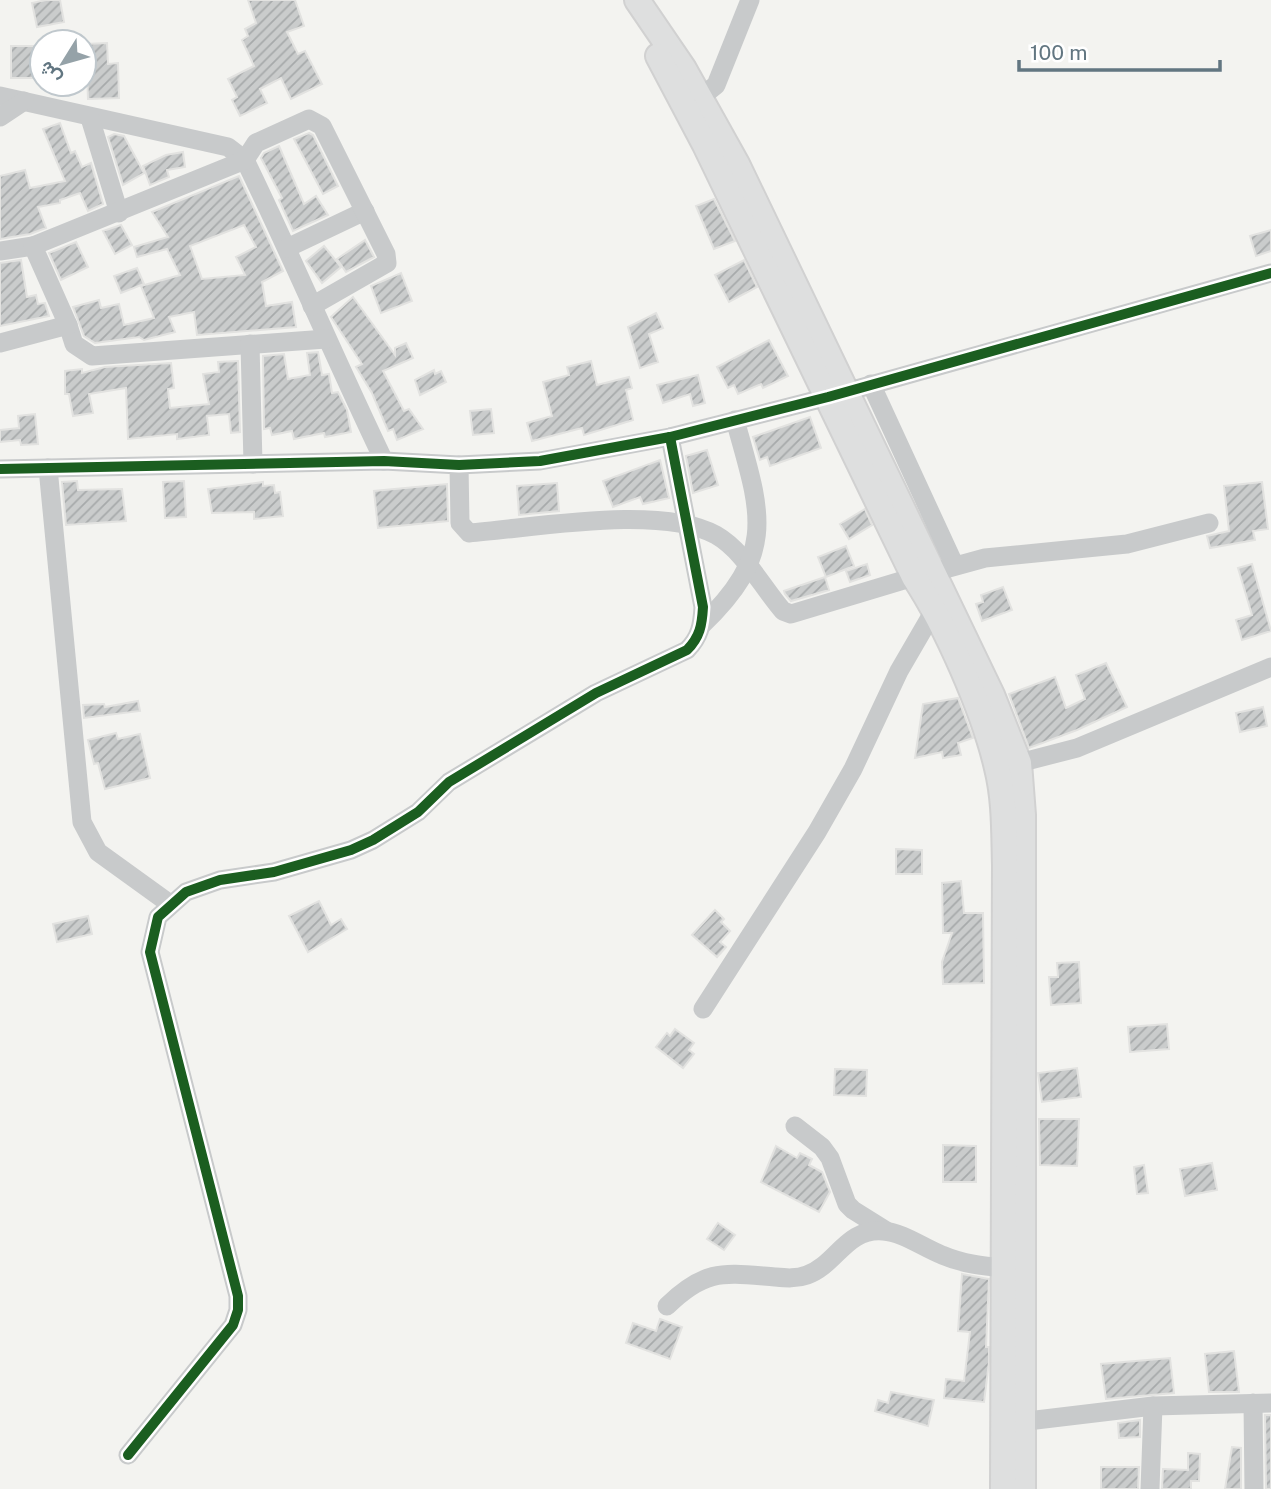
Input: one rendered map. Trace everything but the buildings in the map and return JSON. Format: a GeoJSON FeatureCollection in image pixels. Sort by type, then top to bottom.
{"type":"FeatureCollection","features":[{"type":"Feature","properties":{"kind":"main road"},"geometry":{"type":"LineString","coordinates":[[626,0],[693,104],[737,164],[849,391],[992,695],[1008,766],[1023,815],[1013,1422],[1003,1489]]}},
{"type":"Feature","properties":{"kind":"main road"},"geometry":{"type":"LineString","coordinates":[[637,0],[693,104]]}},
{"type":"Feature","properties":{"kind":"main road"},"geometry":{"type":"LineString","coordinates":[[934,571],[935,609],[984,725],[1008,766],[1003,806],[1005,1268],[1013,1422],[1023,1489]]}},
{"type":"Feature","properties":{"kind":"street"},"geometry":{"type":"LineString","coordinates":[[693,104],[716,85],[750,0]]}},
{"type":"Feature","properties":{"kind":"street"},"geometry":{"type":"LineString","coordinates":[[0,96],[228,147],[245,160],[384,461]]}},
{"type":"Feature","properties":{"kind":"street"},"geometry":{"type":"LineString","coordinates":[[0,117],[24,101]]}},
{"type":"Feature","properties":{"kind":"street"},"geometry":{"type":"LineString","coordinates":[[90,118],[119,213]]}},
{"type":"Feature","properties":{"kind":"street"},"geometry":{"type":"LineString","coordinates":[[0,251],[33,246],[245,160],[250,149],[264,138],[310,119],[317,121],[365,211],[386,254],[387,263],[312,306]]}},
{"type":"Feature","properties":{"kind":"street"},"geometry":{"type":"LineString","coordinates":[[287,248],[365,211]]}},
{"type":"Feature","properties":{"kind":"street"},"geometry":{"type":"LineString","coordinates":[[33,246],[74,344],[92,356],[326,339]]}},
{"type":"Feature","properties":{"kind":"street"},"geometry":{"type":"LineString","coordinates":[[0,469],[384,461],[459,465],[540,461],[670,437],[849,391],[1271,273]]}},
{"type":"Feature","properties":{"kind":"street"},"geometry":{"type":"LineString","coordinates":[[0,343],[68,325]]}},
{"type":"Feature","properties":{"kind":"street"},"geometry":{"type":"LineString","coordinates":[[250,344],[253,464]]}},
{"type":"Feature","properties":{"kind":"street"},"geometry":{"type":"LineString","coordinates":[[702,625],[728,600],[756,550],[758,529],[754,490],[735,420]]}},
{"type":"Feature","properties":{"kind":"street"},"geometry":{"type":"LineString","coordinates":[[128,1455],[219,1345],[233,1325],[238,1310],[238,1296],[150,952],[158,918],[170,904],[201,885],[274,872],[351,850],[373,840],[418,812],[449,782],[596,693],[687,650],[695,641],[702,625],[703,607],[670,437]]}},
{"type":"Feature","properties":{"kind":"street"},"geometry":{"type":"LineString","coordinates":[[459,465],[460,523],[468,533],[625,519],[687,523],[717,536],[748,567],[783,611],[791,614],[934,571],[1029,552],[1127,544],[1209,523]]}},
{"type":"Feature","properties":{"kind":"street"},"geometry":{"type":"LineString","coordinates":[[48,468],[82,822],[98,852],[170,904]]}},
{"type":"Feature","properties":{"kind":"street"},"geometry":{"type":"LineString","coordinates":[[703,1009],[817,832],[853,769],[899,671],[935,609]]}},
{"type":"Feature","properties":{"kind":"street"},"geometry":{"type":"LineString","coordinates":[[1008,766],[1077,748],[1271,667]]}},
{"type":"Feature","properties":{"kind":"street"},"geometry":{"type":"LineString","coordinates":[[795,1126],[822,1147],[831,1158],[848,1204],[853,1210],[886,1231],[966,1264],[1005,1268]]}},
{"type":"Feature","properties":{"kind":"street"},"geometry":{"type":"LineString","coordinates":[[667,1306],[685,1289],[715,1274],[734,1272],[796,1278],[807,1275],[852,1238],[867,1231],[886,1231]]}},
{"type":"Feature","properties":{"kind":"street"},"geometry":{"type":"LineString","coordinates":[[1013,1422],[1153,1406],[1262,1403],[1254,1489]]}},
{"type":"Feature","properties":{"kind":"street"},"geometry":{"type":"LineString","coordinates":[[1150,1489],[1153,1406]]}},
{"type":"Feature","properties":{"kind":"cycle path"},"geometry":{"type":"LineString","coordinates":[[0,469],[384,461],[459,465],[540,461],[670,437],[828,397],[1271,273]]}},
{"type":"Feature","properties":{"kind":"cycle path"},"geometry":{"type":"LineString","coordinates":[[128,1455],[233,1325],[238,1310],[238,1296],[150,952],[158,917],[186,892],[220,880],[274,872],[351,850],[373,840],[418,812],[449,782],[596,693],[687,650],[700,630],[703,607],[670,437]]}}]}
